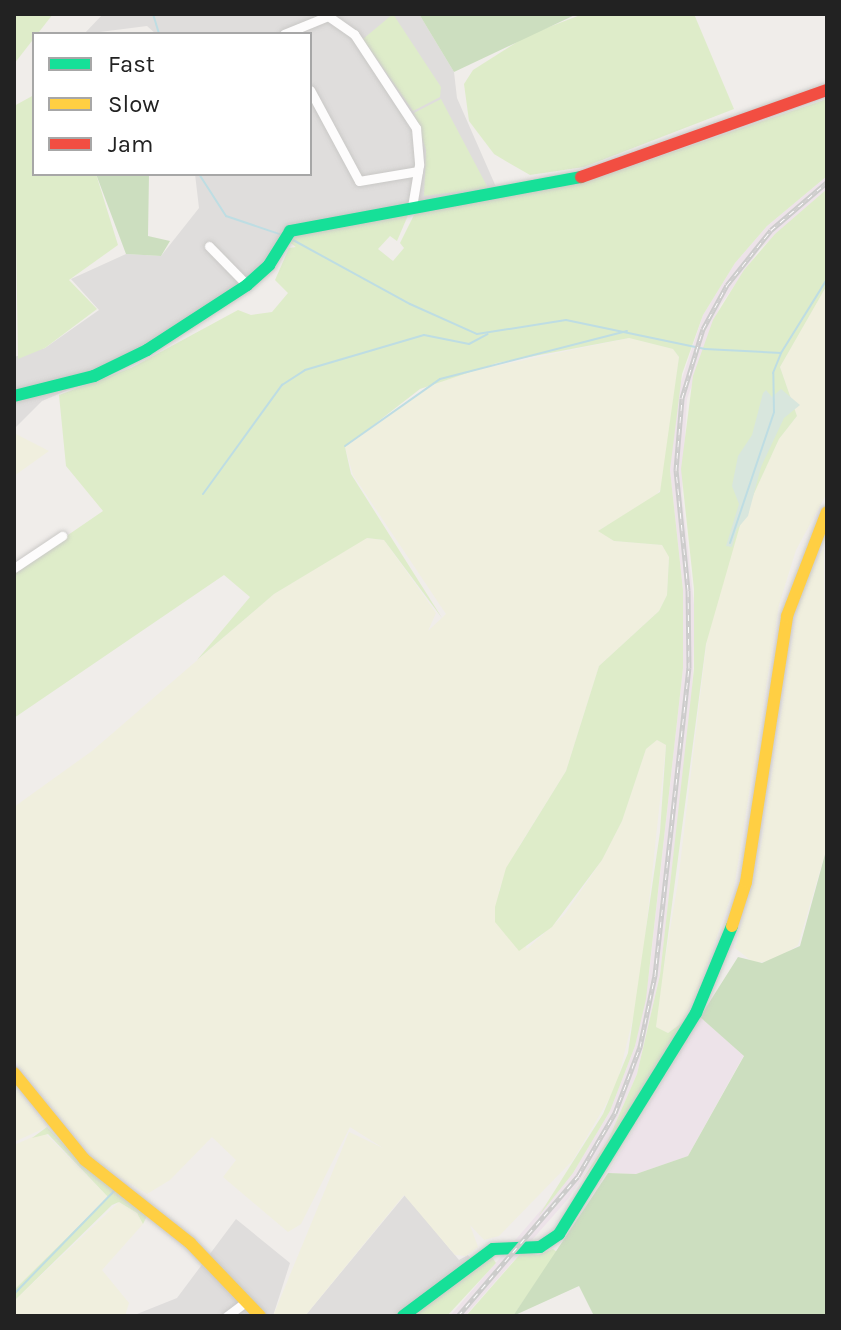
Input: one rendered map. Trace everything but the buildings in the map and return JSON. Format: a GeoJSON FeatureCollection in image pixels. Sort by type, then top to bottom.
{"type":"FeatureCollection","features":[{"type":"Feature","properties":{"kind":"street"},"geometry":{"type":"LineString","coordinates":[[289,32],[328,16],[343,23],[416,128],[418,171],[412,207]]}},
{"type":"Feature","properties":{"kind":"street"},"geometry":{"type":"LineString","coordinates":[[14,396],[122,364],[247,285],[269,265],[290,231],[585,176],[827,90]]}},
{"type":"Feature","properties":{"kind":"street"},"geometry":{"type":"LineString","coordinates":[[312,94],[359,181],[418,171]]}},
{"type":"Feature","properties":{"kind":"street"},"geometry":{"type":"LineString","coordinates":[[209,246],[247,285]]}},
{"type":"Feature","properties":{"kind":"street"},"geometry":{"type":"LineString","coordinates":[[403,1316],[499,1246],[540,1247],[559,1234],[696,1013],[722,959],[755,839],[787,616],[798,576],[827,512]]}},
{"type":"Feature","properties":{"kind":"street"},"geometry":{"type":"LineString","coordinates":[[14,568],[62,536]]}},
{"type":"Feature","properties":{"kind":"street"},"geometry":{"type":"LineString","coordinates":[[14,1073],[85,1160],[190,1243],[260,1316]]}},
{"type":"Feature","properties":{"kind":"street"},"geometry":{"type":"LineString","coordinates":[[227,1316],[243,1296]]}},
{"type":"Feature","properties":{"kind":"shaded area"},"geometry":{"type":"Polygon","coordinates":[[[103,14],[419,14],[454,72],[457,98],[500,196],[297,234],[272,268],[120,368],[42,401],[14,429],[14,357],[45,348],[99,310],[71,279],[126,254],[161,256],[199,208],[195,176],[312,176],[312,32],[154,32],[147,26],[86,32],[103,14]]]}},
{"type":"Feature","properties":{"kind":"shaded area"},"geometry":{"type":"Polygon","coordinates":[[[827,176],[827,189],[760,249],[720,306],[687,399],[682,494],[695,614],[692,695],[660,975],[637,1074],[609,1138],[568,1199],[465,1316],[450,1316],[573,1173],[610,1111],[635,1046],[649,974],[683,668],[683,590],[670,470],[676,397],[703,315],[735,263],[767,226],[827,176]]]}},
{"type":"Feature","properties":{"kind":"shaded area"},"geometry":{"type":"Polygon","coordinates":[[[781,389],[800,405],[784,418],[761,467],[748,516],[737,529],[732,547],[726,546],[739,504],[732,486],[738,456],[752,435],[763,393],[766,390],[772,397],[781,389]]]}},
{"type":"Feature","properties":{"kind":"shaded area"},"geometry":{"type":"Polygon","coordinates":[[[700,1017],[744,1055],[688,1156],[636,1174],[608,1173],[700,1017]]]}},
{"type":"Feature","properties":{"kind":"shaded area"},"geometry":{"type":"Polygon","coordinates":[[[405,1195],[459,1260],[468,1255],[479,1267],[413,1316],[305,1316],[405,1195]]]}},
{"type":"Feature","properties":{"kind":"shaded area"},"geometry":{"type":"Polygon","coordinates":[[[236,1219],[290,1263],[273,1316],[132,1316],[177,1298],[236,1219]]]}},
{"type":"Feature","properties":{"kind":"green space"},"geometry":{"type":"Polygon","coordinates":[[[14,14],[53,14],[39,32],[32,32],[32,41],[14,64],[14,14]]]}},
{"type":"Feature","properties":{"kind":"green space"},"geometry":{"type":"Polygon","coordinates":[[[393,14],[441,87],[440,97],[413,111],[363,39],[393,14]]]}},
{"type":"Feature","properties":{"kind":"green space"},"geometry":{"type":"Polygon","coordinates":[[[419,14],[577,14],[454,72],[419,14]]]}},
{"type":"Feature","properties":{"kind":"green space"},"geometry":{"type":"Polygon","coordinates":[[[583,14],[694,14],[734,109],[584,167],[530,175],[494,154],[469,121],[464,84],[473,70],[528,35],[583,14]]]}},
{"type":"Feature","properties":{"kind":"green space"},"geometry":{"type":"Polygon","coordinates":[[[32,96],[32,176],[97,176],[118,245],[69,280],[97,309],[45,348],[18,359],[14,106],[32,96]]]}},
{"type":"Feature","properties":{"kind":"green space"},"geometry":{"type":"Polygon","coordinates":[[[441,99],[488,188],[424,196],[426,150],[414,113],[441,99]]]}},
{"type":"Feature","properties":{"kind":"green space"},"geometry":{"type":"Polygon","coordinates":[[[827,99],[827,176],[767,226],[735,263],[703,315],[682,374],[670,470],[683,590],[683,668],[646,999],[635,1046],[610,1111],[573,1173],[538,1217],[603,1114],[628,1053],[660,832],[666,745],[657,740],[646,749],[622,821],[602,860],[552,927],[519,951],[495,922],[495,907],[506,868],[566,771],[599,666],[659,611],[667,595],[669,557],[662,545],[614,541],[598,531],[660,492],[679,357],[673,349],[629,338],[497,363],[420,389],[345,447],[351,474],[442,618],[384,540],[367,538],[274,594],[197,660],[250,597],[224,575],[14,718],[14,572],[103,511],[66,466],[59,395],[131,368],[238,310],[251,315],[272,312],[288,293],[275,280],[289,248],[296,247],[289,242],[297,234],[409,213],[397,241],[390,236],[378,249],[393,261],[404,248],[400,243],[416,211],[584,182],[827,99]]]}},
{"type":"Feature","properties":{"kind":"green space"},"geometry":{"type":"Polygon","coordinates":[[[97,176],[149,176],[148,236],[170,241],[161,256],[126,254],[97,176]]]}},
{"type":"Feature","properties":{"kind":"green space"},"geometry":{"type":"Polygon","coordinates":[[[827,189],[827,285],[780,367],[797,416],[779,439],[741,522],[706,644],[656,1027],[668,1033],[683,1022],[611,1143],[582,1180],[609,1138],[637,1074],[660,975],[694,669],[694,589],[681,469],[693,376],[713,320],[744,270],[775,234],[827,189]]]}},
{"type":"Feature","properties":{"kind":"green space"},"geometry":{"type":"Polygon","coordinates":[[[827,285],[827,493],[796,550],[779,605],[734,888],[698,990],[683,1022],[668,1033],[656,1027],[657,1009],[678,882],[709,622],[741,522],[779,439],[797,416],[780,367],[827,285]]]}},
{"type":"Feature","properties":{"kind":"green space"},"geometry":{"type":"Polygon","coordinates":[[[629,338],[673,349],[679,357],[662,487],[654,498],[599,530],[614,541],[662,545],[669,556],[667,595],[659,611],[599,666],[566,771],[518,848],[499,890],[527,949],[565,914],[602,860],[622,821],[646,749],[657,740],[666,745],[639,994],[616,1087],[573,1160],[499,1236],[484,1240],[470,1225],[478,1247],[466,1256],[455,1255],[404,1195],[305,1316],[273,1316],[349,1132],[383,1148],[350,1127],[301,1224],[288,1232],[223,1177],[236,1160],[212,1137],[170,1180],[147,1194],[99,1164],[14,1060],[14,807],[92,751],[274,594],[366,538],[384,540],[436,613],[428,631],[446,614],[353,475],[345,447],[444,377],[629,338]]]}},
{"type":"Feature","properties":{"kind":"green space"},"geometry":{"type":"Polygon","coordinates":[[[14,433],[49,451],[14,476],[14,433]]]}},
{"type":"Feature","properties":{"kind":"green space"},"geometry":{"type":"Polygon","coordinates":[[[824,547],[827,847],[798,945],[776,960],[754,963],[735,948],[758,866],[800,591],[824,547]]]}},
{"type":"Feature","properties":{"kind":"green space"},"geometry":{"type":"Polygon","coordinates":[[[827,847],[827,1316],[594,1316],[579,1286],[513,1316],[608,1173],[636,1174],[688,1156],[744,1056],[700,1017],[738,957],[762,963],[800,946],[827,847]]]}},
{"type":"Feature","properties":{"kind":"green space"},"geometry":{"type":"Polygon","coordinates":[[[14,1086],[47,1127],[14,1142],[14,1086]]]}},
{"type":"Feature","properties":{"kind":"green space"},"geometry":{"type":"Polygon","coordinates":[[[47,1127],[85,1167],[147,1216],[143,1224],[137,1213],[119,1202],[112,1205],[14,1301],[14,1290],[108,1197],[48,1134],[32,1138],[47,1127]]]}},
{"type":"Feature","properties":{"kind":"green space"},"geometry":{"type":"Polygon","coordinates":[[[44,1132],[108,1197],[14,1290],[14,1145],[44,1132]]]}},
{"type":"Feature","properties":{"kind":"green space"},"geometry":{"type":"Polygon","coordinates":[[[119,1202],[137,1213],[143,1224],[102,1270],[129,1303],[125,1316],[14,1316],[14,1301],[119,1202]]]}},
{"type":"Feature","properties":{"kind":"green space"},"geometry":{"type":"Polygon","coordinates":[[[553,1249],[557,1252],[513,1316],[466,1316],[522,1252],[538,1255],[553,1249]]]}},
{"type":"Feature","properties":{"kind":"green space"},"geometry":{"type":"Polygon","coordinates":[[[492,1257],[496,1263],[447,1316],[413,1316],[492,1257]]]}},
{"type":"Feature","properties":{"kind":"waterway"},"geometry":{"type":"LineString","coordinates":[[153,14],[158,32]]}},
{"type":"Feature","properties":{"kind":"waterway"},"geometry":{"type":"LineString","coordinates":[[200,176],[226,216],[282,235]]}},
{"type":"Feature","properties":{"kind":"waterway"},"geometry":{"type":"LineString","coordinates":[[293,240],[410,304],[477,334],[566,320],[705,349],[781,353],[827,279]]}},
{"type":"Feature","properties":{"kind":"waterway"},"geometry":{"type":"LineString","coordinates":[[345,446],[440,379],[627,331]]}},
{"type":"Feature","properties":{"kind":"waterway"},"geometry":{"type":"LineString","coordinates":[[203,494],[282,385],[305,370],[424,335],[469,344],[488,334]]}},
{"type":"Feature","properties":{"kind":"waterway"},"geometry":{"type":"LineString","coordinates":[[730,543],[774,412],[773,373],[781,353]]}},
{"type":"Feature","properties":{"kind":"waterway"},"geometry":{"type":"LineString","coordinates":[[14,1294],[114,1191]]}},
{"type":"Feature","properties":{"kind":"railway"},"geometry":{"type":"LineString","coordinates":[[458,1316],[578,1176],[615,1113],[640,1047],[655,975],[689,668],[688,590],[676,470],[682,398],[703,329],[727,285],[771,230],[827,182]]}},
{"type":"Feature","properties":{"kind":"traffic: fast"},"geometry":{"type":"LineString","coordinates":[[14,396],[94,376],[147,350],[247,285],[269,265],[290,231],[581,177]]}},
{"type":"Feature","properties":{"kind":"traffic: fast"},"geometry":{"type":"LineString","coordinates":[[403,1316],[493,1249],[540,1247],[559,1234],[696,1013],[732,926]]}},
{"type":"Feature","properties":{"kind":"traffic: slow"},"geometry":{"type":"LineString","coordinates":[[732,926],[746,882],[787,616],[827,512]]}},
{"type":"Feature","properties":{"kind":"traffic: slow"},"geometry":{"type":"LineString","coordinates":[[14,1073],[85,1160],[190,1243],[260,1316]]}},
{"type":"Feature","properties":{"kind":"traffic: jam"},"geometry":{"type":"LineString","coordinates":[[581,177],[827,90]]}}]}
